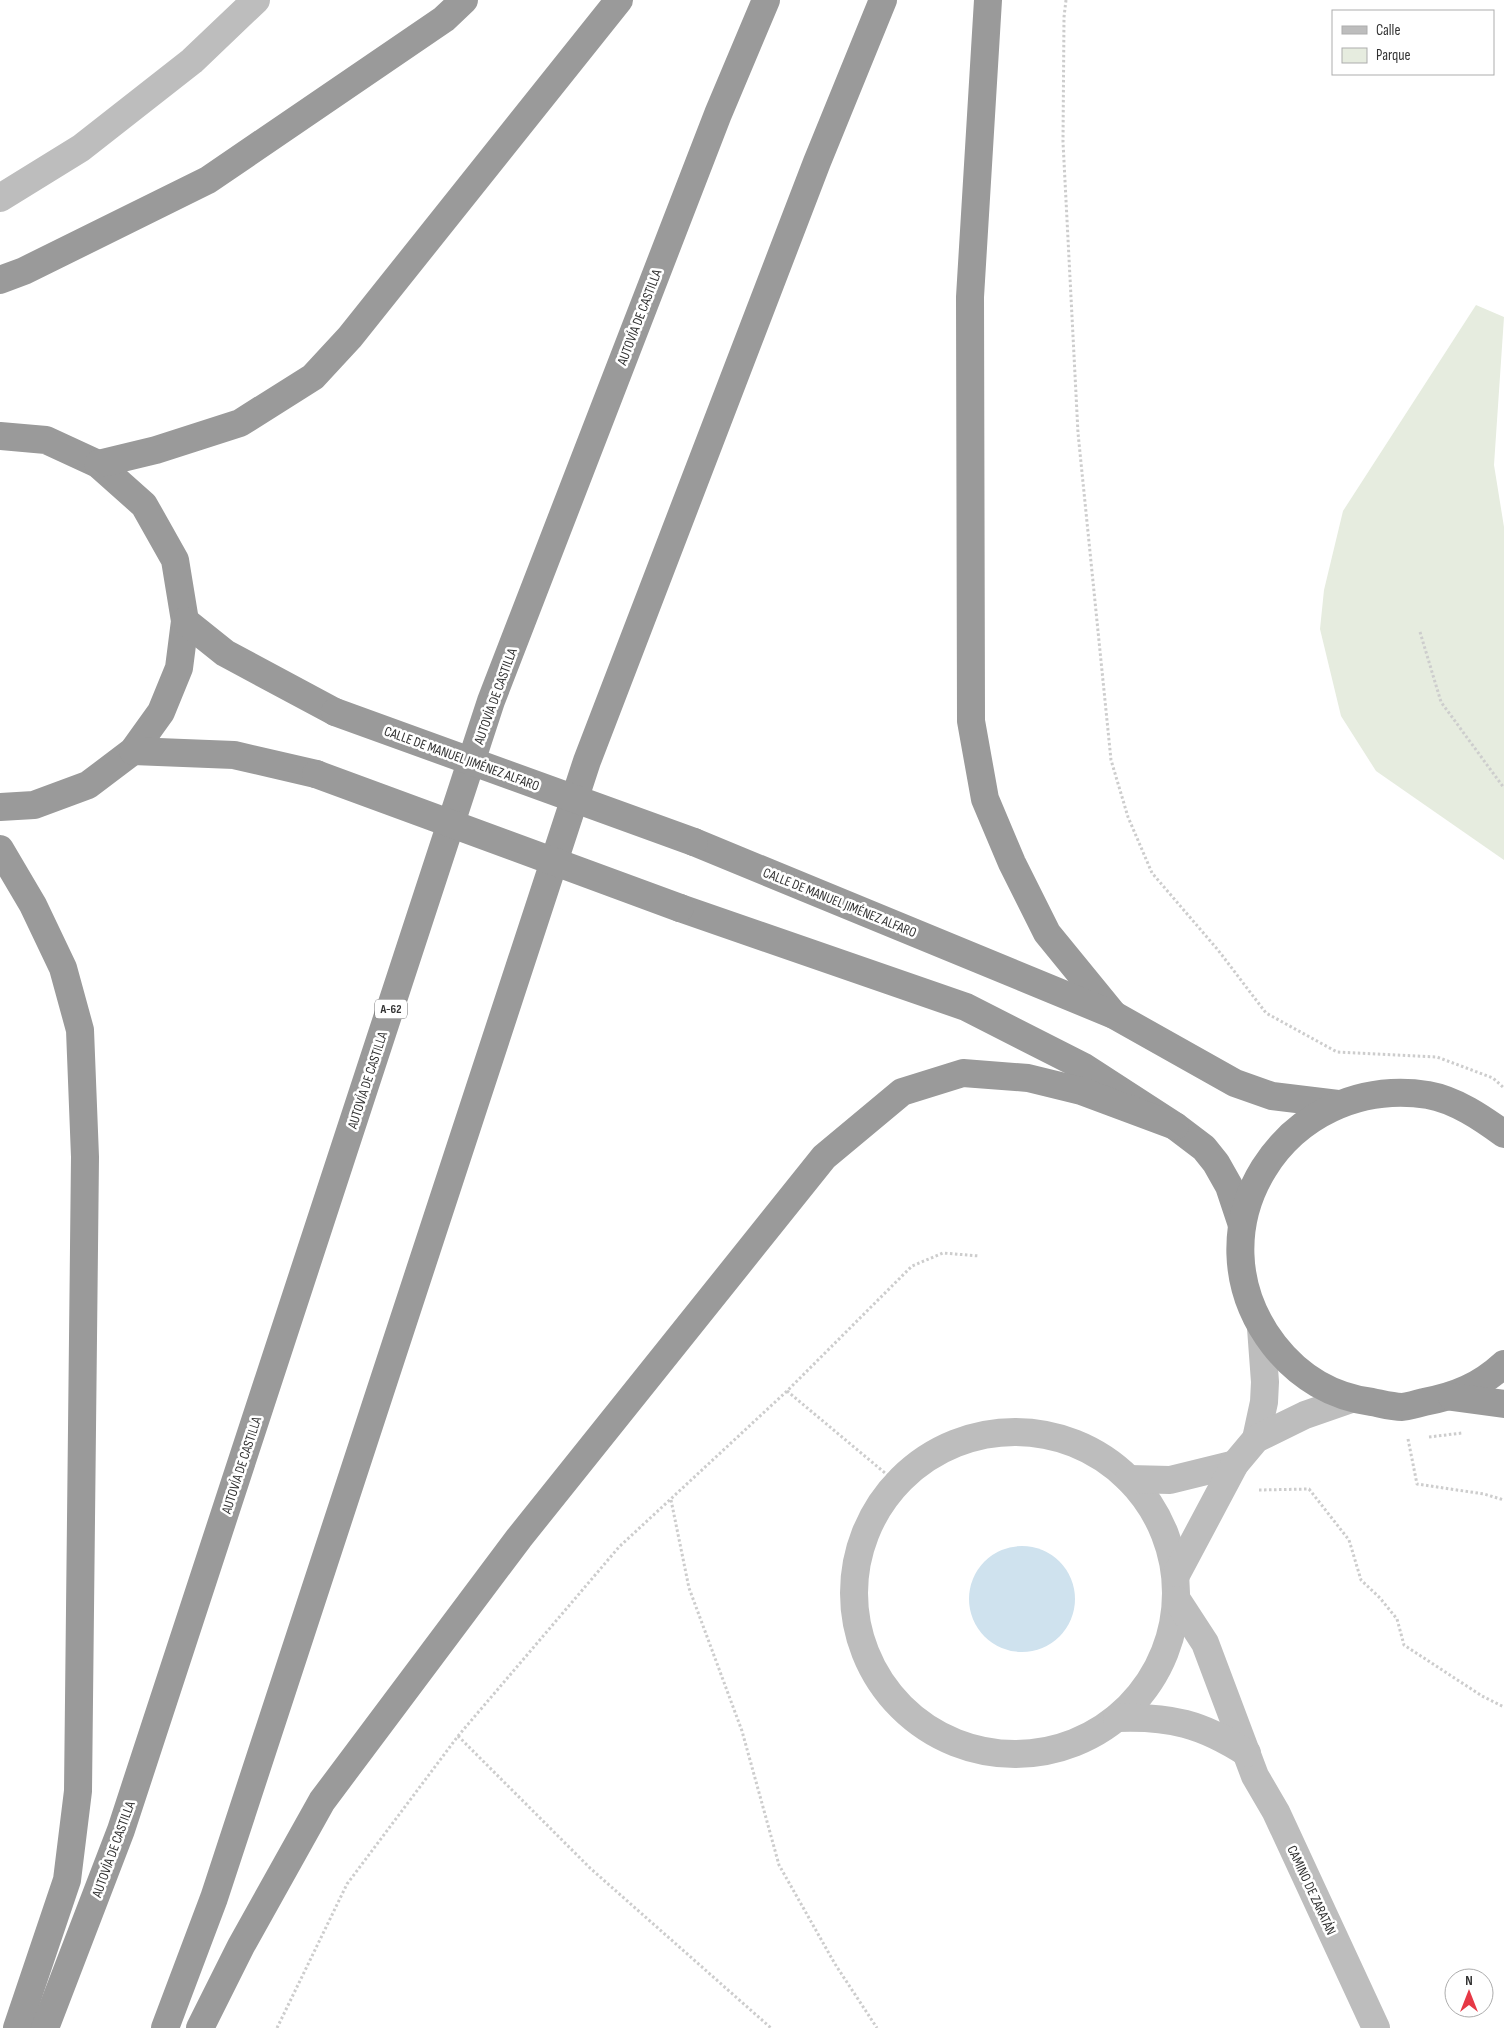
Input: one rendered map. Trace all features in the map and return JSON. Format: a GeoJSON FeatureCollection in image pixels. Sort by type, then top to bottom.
{"type":"FeatureCollection","features":[{"type":"Feature","properties":{"kind":"highway"},"geometry":{"type":"LineString","coordinates":[[0,280],[24,271],[208,180],[444,19],[464,0]]}},
{"type":"Feature","properties":{"kind":"highway"},"geometry":{"type":"LineString","coordinates":[[98,464],[156,450],[240,423],[313,377],[350,337],[619,0]]}},
{"type":"Feature","properties":{"kind":"highway","name":"AUTOVÍA DE CASTILLA"},"geometry":{"type":"LineString","coordinates":[[46,2028],[121,1830],[491,701],[714,123],[766,0]]}},
{"type":"Feature","properties":{"kind":"highway"},"geometry":{"type":"LineString","coordinates":[[165,2028],[214,1898],[586,761],[817,162],[883,0]]}},
{"type":"Feature","properties":{"kind":"highway"},"geometry":{"type":"LineString","coordinates":[[988,0],[970,297],[971,721],[985,798],[1012,864],[1047,933],[1114,1015]]}},
{"type":"Feature","properties":{"kind":"highway"},"geometry":{"type":"LineString","coordinates":[[0,436],[46,440],[98,464],[144,505],[175,560],[185,621],[179,668],[176,677],[161,712],[134,751],[88,785],[34,805],[0,807]]}},
{"type":"Feature","properties":{"kind":"highway","name":"CALLE DE MANUEL JIMÉNEZ ALFARO"},"geometry":{"type":"LineString","coordinates":[[185,621],[225,654],[335,712],[694,842],[1114,1015],[1235,1083],[1272,1096],[1338,1104]]}},
{"type":"Feature","properties":{"kind":"highway"},"geometry":{"type":"LineString","coordinates":[[134,751],[234,755],[316,774],[680,908],[966,1007],[1084,1067],[1175,1126],[1204,1148],[1216,1163],[1229,1186],[1242,1225]]}},
{"type":"Feature","properties":{"kind":"highway"},"geometry":{"type":"LineString","coordinates":[[0,849],[33,905],[63,968],[80,1030],[85,1157],[78,1792],[66,1880],[18,2028]]}},
{"type":"Feature","properties":{"kind":"highway"},"geometry":{"type":"LineString","coordinates":[[200,2028],[241,1946],[322,1800],[519,1538],[824,1157],[902,1092],[963,1074],[1028,1078],[1081,1091],[1175,1126]]}},
{"type":"Feature","properties":{"kind":"highway"},"geometry":{"type":"LineString","coordinates":[[1504,1134],[1472,1111],[1429,1095],[1383,1093],[1338,1104],[1303,1124],[1274,1152],[1253,1186],[1242,1225],[1240,1260],[1247,1295],[1261,1328],[1284,1359],[1315,1384],[1351,1399],[1402,1407],[1452,1397],[1491,1376],[1504,1364]]}},
{"type":"Feature","properties":{"kind":"highway"},"geometry":{"type":"LineString","coordinates":[[1452,1397],[1504,1404]]}},
{"type":"Feature","properties":{"kind":"street"},"geometry":{"type":"LineString","coordinates":[[0,198],[81,148],[192,60],[256,0]]}},
{"type":"Feature","properties":{"kind":"street"},"geometry":{"type":"LineString","coordinates":[[1256,1440],[1265,1389],[1261,1328]]}},
{"type":"Feature","properties":{"kind":"street"},"geometry":{"type":"LineString","coordinates":[[1176,1588],[1235,1464],[1256,1440],[1305,1415],[1351,1399]]}},
{"type":"Feature","properties":{"kind":"street"},"geometry":{"type":"LineString","coordinates":[[1012,1432],[1044,1435],[1076,1444],[1104,1459],[1129,1479],[1147,1500],[1161,1523],[1171,1549],[1176,1588],[1173,1628],[1165,1654],[1148,1685],[1136,1700],[1117,1718],[1090,1736],[1060,1748],[1028,1754],[996,1753],[964,1746],[934,1733],[908,1714],[892,1697],[869,1663],[858,1633],[853,1601],[855,1569],[863,1538],[877,1509],[897,1483],[921,1462],[949,1446],[980,1436],[1012,1432]]}},
{"type":"Feature","properties":{"kind":"street"},"geometry":{"type":"LineString","coordinates":[[1129,1479],[1170,1480],[1235,1464]]}},
{"type":"Feature","properties":{"kind":"street","name":"CAMINO DE ZARATÁN"},"geometry":{"type":"LineString","coordinates":[[1176,1588],[1205,1643],[1255,1776],[1276,1812],[1376,2028]]}},
{"type":"Feature","properties":{"kind":"street"},"geometry":{"type":"LineString","coordinates":[[1117,1718],[1147,1717],[1180,1722],[1222,1736],[1247,1753]]}},
{"type":"Feature","properties":{"kind":"path"},"geometry":{"type":"LineString","coordinates":[[1066,0],[1064,17],[1063,142],[1078,433],[1111,760],[1128,817],[1152,873],[1218,950],[1266,1013],[1337,1052],[1437,1057],[1493,1078],[1504,1088]]}},
{"type":"Feature","properties":{"kind":"path"},"geometry":{"type":"LineString","coordinates":[[1420,632],[1441,702],[1504,788]]}},
{"type":"Feature","properties":{"kind":"path"},"geometry":{"type":"LineString","coordinates":[[277,2028],[347,1884],[458,1736],[619,1547],[787,1392],[912,1266],[944,1252],[978,1256]]}},
{"type":"Feature","properties":{"kind":"path"},"geometry":{"type":"LineString","coordinates":[[787,1392],[897,1483]]}},
{"type":"Feature","properties":{"kind":"path"},"geometry":{"type":"LineString","coordinates":[[1402,1407],[1416,1484],[1484,1494],[1504,1500]]}},
{"type":"Feature","properties":{"kind":"path"},"geometry":{"type":"LineString","coordinates":[[1251,1490],[1309,1489],[1349,1540],[1361,1580],[1380,1598],[1397,1619],[1404,1645],[1482,1696],[1504,1707]]}},
{"type":"Feature","properties":{"kind":"path"},"geometry":{"type":"LineString","coordinates":[[671,1499],[689,1588],[742,1731],[779,1866],[835,1964],[877,2028]]}},
{"type":"Feature","properties":{"kind":"path"},"geometry":{"type":"LineString","coordinates":[[458,1736],[590,1868],[771,2028]]}},
{"type":"Feature","properties":{"kind":"green space"},"geometry":{"type":"Polygon","coordinates":[[[1476,305],[1504,317],[1494,465],[1504,527],[1504,860],[1376,771],[1341,716],[1320,629],[1324,590],[1343,511],[1476,305]]]}},
{"type":"Feature","properties":{"kind":"water"},"geometry":{"type":"Polygon","coordinates":[[[1022,1546],[1042,1550],[1059,1562],[1071,1579],[1075,1599],[1071,1619],[1059,1636],[1042,1648],[1022,1652],[1002,1648],[985,1636],[973,1619],[969,1599],[973,1579],[985,1562],[1002,1550],[1022,1546]]]}}]}
